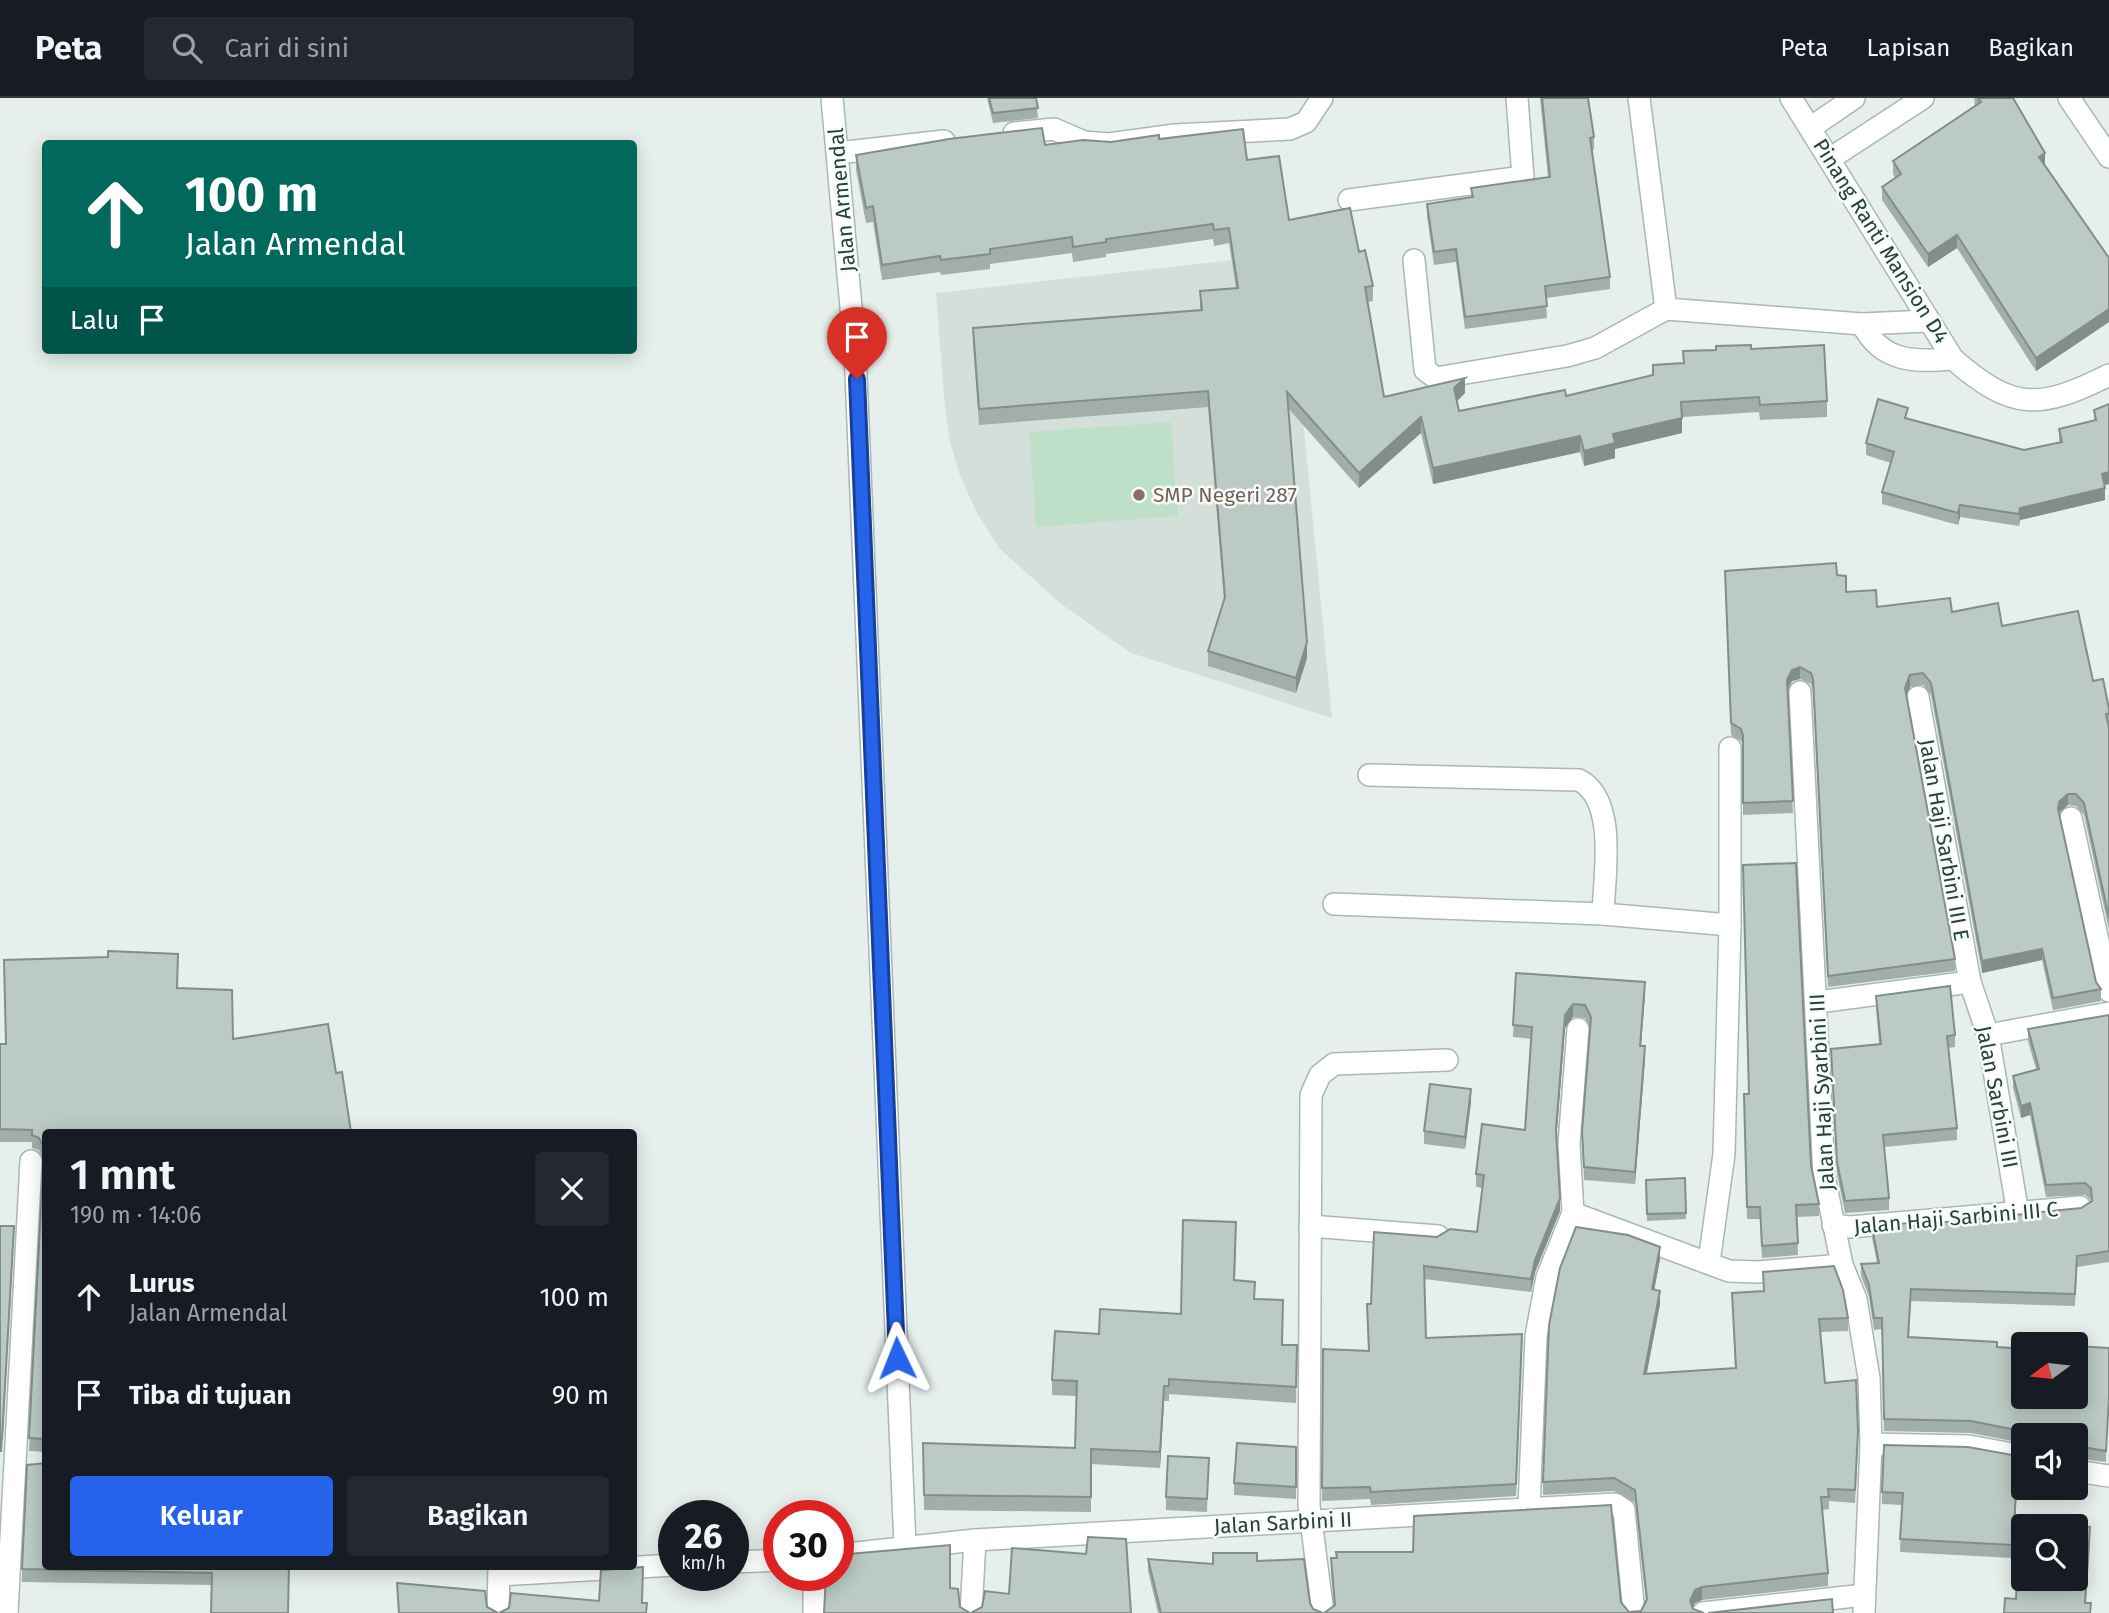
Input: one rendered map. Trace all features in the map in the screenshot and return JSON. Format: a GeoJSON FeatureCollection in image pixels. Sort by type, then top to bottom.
{"type":"FeatureCollection","features":[{"type":"Feature","properties":{"kind":"street","name":"Jalan Armendal"},"geometry":{"type":"LineString","coordinates":[[832,98],[855,351],[905,1546]]}},
{"type":"Feature","properties":{"kind":"street"},"geometry":{"type":"LineString","coordinates":[[987,136],[1054,129],[1084,142],[1109,144],[1175,135],[1290,129],[1306,122],[1322,98]]}},
{"type":"Feature","properties":{"kind":"street"},"geometry":{"type":"LineString","coordinates":[[1349,200],[1523,177],[1517,98]]}},
{"type":"Feature","properties":{"kind":"street"},"geometry":{"type":"LineString","coordinates":[[1639,98],[1666,309]]}},
{"type":"Feature","properties":{"kind":"street","name":"Pinang Ranti Mansion D4"},"geometry":{"type":"LineString","coordinates":[[1791,98],[1831,158],[1953,359],[2003,396],[2035,401],[2081,388],[2109,374]]}},
{"type":"Feature","properties":{"kind":"street"},"geometry":{"type":"LineString","coordinates":[[1810,128],[1854,98]]}},
{"type":"Feature","properties":{"kind":"street"},"geometry":{"type":"LineString","coordinates":[[1831,158],[1923,98]]}},
{"type":"Feature","properties":{"kind":"street"},"geometry":{"type":"LineString","coordinates":[[2069,98],[2109,157]]}},
{"type":"Feature","properties":{"kind":"street"},"geometry":{"type":"LineString","coordinates":[[838,153],[960,139]]}},
{"type":"Feature","properties":{"kind":"street"},"geometry":{"type":"LineString","coordinates":[[1414,260],[1425,370],[1432,378],[1500,369],[1595,348],[1666,309],[1863,324],[1928,321]]}},
{"type":"Feature","properties":{"kind":"street"},"geometry":{"type":"LineString","coordinates":[[1863,324],[1870,339],[1898,357],[1920,362],[1953,359]]}},
{"type":"Feature","properties":{"kind":"street","name":"Jalan Haji Syarbini III"},"geometry":{"type":"LineString","coordinates":[[1800,692],[1818,1002],[1822,1146],[1833,1225],[1842,1265],[1856,1299],[1864,1334],[1871,1444],[1864,1604]]}},
{"type":"Feature","properties":{"kind":"street","name":"Jalan Haji Sarbini III E"},"geometry":{"type":"LineString","coordinates":[[1918,698],[1970,982]]}},
{"type":"Feature","properties":{"kind":"street"},"geometry":{"type":"LineString","coordinates":[[1709,1262],[1724,1154],[1731,925],[1730,748]]}},
{"type":"Feature","properties":{"kind":"street"},"geometry":{"type":"LineString","coordinates":[[1369,775],[1579,780],[1591,786],[1599,800],[1606,834],[1603,914]]}},
{"type":"Feature","properties":{"kind":"street"},"geometry":{"type":"LineString","coordinates":[[2071,818],[2109,990]]}},
{"type":"Feature","properties":{"kind":"street"},"geometry":{"type":"LineString","coordinates":[[1334,904],[1603,914],[1731,925]]}},
{"type":"Feature","properties":{"kind":"street"},"geometry":{"type":"LineString","coordinates":[[1818,1002],[1970,982]]}},
{"type":"Feature","properties":{"kind":"street","name":"Jalan Sarbini III"},"geometry":{"type":"LineString","coordinates":[[1970,982],[1988,1035],[2018,1214]]}},
{"type":"Feature","properties":{"kind":"street"},"geometry":{"type":"LineString","coordinates":[[1988,1035],[2109,1013]]}},
{"type":"Feature","properties":{"kind":"street"},"geometry":{"type":"LineString","coordinates":[[1530,1508],[1536,1336],[1547,1277],[1573,1213],[1569,1144],[1578,1029]]}},
{"type":"Feature","properties":{"kind":"street"},"geometry":{"type":"LineString","coordinates":[[1323,1613],[1311,1521],[1311,1095],[1320,1075],[1334,1064],[1447,1060]]}},
{"type":"Feature","properties":{"kind":"street"},"geometry":{"type":"LineString","coordinates":[[6,1613],[17,1465],[31,1161]]}},
{"type":"Feature","properties":{"kind":"street","name":"Jalan Haji Sarbini III C"},"geometry":{"type":"LineString","coordinates":[[1833,1225],[1850,1227],[2080,1208]]}},
{"type":"Feature","properties":{"kind":"street"},"geometry":{"type":"LineString","coordinates":[[1573,1213],[1729,1271],[1757,1272],[1842,1265]]}},
{"type":"Feature","properties":{"kind":"street"},"geometry":{"type":"LineString","coordinates":[[1310,1226],[1438,1236]]}},
{"type":"Feature","properties":{"kind":"street"},"geometry":{"type":"LineString","coordinates":[[1871,1444],[1969,1446],[2011,1454]]}},
{"type":"Feature","properties":{"kind":"street"},"geometry":{"type":"LineString","coordinates":[[2088,1473],[2109,1476]]}},
{"type":"Feature","properties":{"kind":"street","name":"Jalan Sarbini II"},"geometry":{"type":"LineString","coordinates":[[854,1553],[975,1540],[1530,1508],[1620,1506],[1624,1510],[1634,1613]]}},
{"type":"Feature","properties":{"kind":"street"},"geometry":{"type":"LineString","coordinates":[[971,1613],[975,1540]]}},
{"type":"Feature","properties":{"kind":"street"},"geometry":{"type":"LineString","coordinates":[[637,1566],[658,1565]]}},
{"type":"Feature","properties":{"kind":"street"},"geometry":{"type":"LineString","coordinates":[[498,1613],[500,1570]]}},
{"type":"Feature","properties":{"kind":"street"},"geometry":{"type":"LineString","coordinates":[[814,1591],[814,1613]]}},
{"type":"Feature","properties":{"kind":"street"},"geometry":{"type":"LineString","coordinates":[[1703,1613],[1864,1604]]}},
{"type":"Feature","properties":{"kind":"shaded area","name":"SMP Negeri 287"},"geometry":{"type":"Polygon","coordinates":[[[1287,254],[1332,718],[1131,653],[1061,604],[999,548],[977,513],[960,476],[949,438],[944,396],[936,293],[1287,254]]]}},
{"type":"Feature","properties":{"kind":"green space"},"geometry":{"type":"Polygon","coordinates":[[[1171,422],[1178,516],[1036,527],[1029,432],[1171,422]]]}},
{"type":"Feature","properties":{"kind":"building"},"geometry":{"type":"Polygon","coordinates":[[[989,98],[1036,98],[1038,108],[993,113],[989,98]]]}},
{"type":"Feature","properties":{"kind":"building"},"geometry":{"type":"Polygon","coordinates":[[[1542,98],[1588,98],[1594,137],[1590,138],[1610,277],[1545,286],[1547,306],[1465,317],[1456,249],[1434,252],[1427,204],[1473,197],[1471,188],[1550,177],[1542,98]]]}},
{"type":"Feature","properties":{"kind":"building"},"geometry":{"type":"Polygon","coordinates":[[[1978,98],[2013,98],[2045,153],[2039,157],[2109,258],[2109,309],[2036,358],[1957,235],[1928,254],[1882,187],[1901,174],[1893,161],[1981,102],[1978,98]]]}},
{"type":"Feature","properties":{"kind":"building"},"geometry":{"type":"Polygon","coordinates":[[[1042,128],[1045,145],[1083,140],[1111,142],[1159,135],[1159,139],[1243,129],[1247,160],[1279,156],[1289,220],[1350,208],[1359,252],[1365,250],[1373,286],[1365,287],[1384,397],[1465,378],[1454,388],[1459,411],[1565,390],[1566,396],[1653,375],[1653,365],[1684,363],[1683,351],[1716,350],[1716,346],[1751,345],[1751,349],[1824,345],[1827,401],[1760,405],[1759,397],[1681,402],[1682,418],[1613,434],[1615,443],[1584,451],[1580,436],[1433,468],[1421,417],[1359,473],[1287,392],[1307,642],[1296,678],[1208,651],[1225,597],[1208,391],[979,409],[973,328],[1202,310],[1200,291],[1238,288],[1229,228],[1214,230],[1213,224],[1106,239],[1106,242],[1073,247],[1072,237],[990,249],[990,254],[941,260],[940,256],[882,265],[873,206],[866,208],[856,155],[949,139],[1042,128]]]}},
{"type":"Feature","properties":{"kind":"building"},"geometry":{"type":"Polygon","coordinates":[[[1878,399],[1908,408],[1905,418],[2024,450],[2062,442],[2059,429],[2096,420],[2094,410],[2109,404],[2109,472],[2102,474],[2105,488],[2020,508],[2019,514],[1960,505],[1958,513],[1882,492],[1894,452],[1866,443],[1878,399]]]}},
{"type":"Feature","properties":{"kind":"building"},"geometry":{"type":"Polygon","coordinates":[[[1836,563],[1837,575],[1846,576],[1846,592],[1876,590],[1877,607],[1950,598],[1952,612],[1998,603],[2002,626],[2078,611],[2093,681],[2103,679],[2109,709],[2109,714],[2106,714],[2109,728],[2109,918],[2084,803],[2076,794],[2068,794],[2059,802],[2058,809],[2096,982],[2101,989],[2053,998],[2042,949],[1982,961],[1931,683],[1923,673],[1910,675],[1905,688],[1955,959],[1828,976],[1813,679],[1811,673],[1800,667],[1792,670],[1787,680],[1793,801],[1743,803],[1743,736],[1741,729],[1731,723],[1725,571],[1836,563]]]}},
{"type":"Feature","properties":{"kind":"building"},"geometry":{"type":"Polygon","coordinates":[[[1796,863],[1811,1165],[1819,1204],[1796,1205],[1798,1243],[1762,1246],[1760,1207],[1747,1207],[1744,1094],[1749,1094],[1743,865],[1796,863]]]}},
{"type":"Feature","properties":{"kind":"building"},"geometry":{"type":"Polygon","coordinates":[[[108,951],[178,954],[177,988],[232,990],[233,1039],[328,1024],[336,1073],[342,1072],[351,1129],[42,1129],[42,1144],[39,1138],[32,1135],[32,1130],[0,1129],[0,1044],[6,1044],[4,960],[108,957],[108,951]]]}},
{"type":"Feature","properties":{"kind":"building"},"geometry":{"type":"Polygon","coordinates":[[[1516,973],[1645,982],[1640,1046],[1645,1046],[1635,1172],[1584,1167],[1582,1132],[1591,1017],[1585,1005],[1573,1004],[1565,1015],[1556,1130],[1560,1198],[1535,1260],[1531,1279],[1424,1266],[1426,1338],[1522,1334],[1516,1484],[1371,1492],[1370,1487],[1322,1488],[1323,1349],[1369,1351],[1367,1304],[1371,1304],[1374,1232],[1437,1237],[1450,1229],[1477,1232],[1484,1175],[1476,1174],[1482,1124],[1525,1130],[1532,1027],[1513,1025],[1516,973]]]}},
{"type":"Feature","properties":{"kind":"building"},"geometry":{"type":"Polygon","coordinates":[[[1950,986],[1955,1035],[1947,1036],[1957,1128],[1883,1135],[1889,1198],[1845,1201],[1837,1162],[1831,1049],[1881,1044],[1876,996],[1950,986]]]}},
{"type":"Feature","properties":{"kind":"building"},"geometry":{"type":"Polygon","coordinates":[[[2109,1015],[2109,1251],[2077,1256],[2075,1294],[1911,1289],[1908,1337],[1997,1342],[1997,1347],[2011,1348],[2011,1409],[2088,1409],[2088,1347],[2109,1348],[2106,1451],[2088,1448],[2088,1423],[2011,1423],[2011,1429],[1971,1421],[1884,1419],[1882,1318],[1874,1318],[1869,1285],[1861,1264],[1879,1263],[1872,1227],[1908,1223],[1908,1226],[2081,1208],[2092,1201],[2091,1188],[2085,1183],[2046,1185],[2030,1103],[2021,1106],[2013,1076],[2039,1069],[2028,1029],[2109,1015]]]}},
{"type":"Feature","properties":{"kind":"building"},"geometry":{"type":"Polygon","coordinates":[[[1430,1084],[1471,1089],[1465,1137],[1424,1131],[1430,1084]]]}},
{"type":"Feature","properties":{"kind":"building"},"geometry":{"type":"Polygon","coordinates":[[[1685,1178],[1686,1213],[1647,1214],[1646,1180],[1685,1178]]]}},
{"type":"Feature","properties":{"kind":"building"},"geometry":{"type":"Polygon","coordinates":[[[42,1187],[42,1439],[29,1438],[42,1187]]]}},
{"type":"Feature","properties":{"kind":"building"},"geometry":{"type":"Polygon","coordinates":[[[1183,1220],[1236,1222],[1234,1280],[1255,1282],[1254,1299],[1283,1300],[1282,1345],[1297,1345],[1296,1387],[1169,1379],[1169,1386],[1164,1386],[1160,1452],[1091,1449],[1091,1497],[924,1495],[923,1443],[1075,1448],[1077,1381],[1052,1380],[1055,1331],[1099,1334],[1100,1309],[1181,1314],[1183,1220]]]}},
{"type":"Feature","properties":{"kind":"building"},"geometry":{"type":"Polygon","coordinates":[[[0,1226],[14,1226],[0,1440],[0,1226]]]}},
{"type":"Feature","properties":{"kind":"building"},"geometry":{"type":"Polygon","coordinates":[[[1576,1227],[1628,1235],[1660,1247],[1652,1289],[1660,1291],[1644,1374],[1736,1368],[1732,1293],[1764,1291],[1763,1272],[1834,1266],[1843,1290],[1848,1318],[1819,1319],[1825,1383],[1856,1380],[1858,1431],[1855,1490],[1828,1489],[1829,1497],[1821,1497],[1828,1573],[1702,1587],[1695,1590],[1690,1601],[1693,1609],[1704,1613],[1324,1613],[1335,1605],[1331,1558],[1337,1558],[1336,1552],[1413,1552],[1414,1516],[1611,1505],[1621,1602],[1629,1612],[1641,1611],[1647,1599],[1635,1490],[1614,1478],[1543,1482],[1549,1325],[1560,1268],[1576,1227]]]}},
{"type":"Feature","properties":{"kind":"building"},"geometry":{"type":"Polygon","coordinates":[[[1237,1443],[1296,1447],[1296,1487],[1234,1483],[1237,1443]]]}},
{"type":"Feature","properties":{"kind":"building"},"geometry":{"type":"Polygon","coordinates":[[[1884,1445],[1968,1447],[2011,1455],[2011,1500],[2016,1500],[2015,1514],[2011,1514],[2011,1545],[1900,1539],[1903,1493],[1882,1492],[1884,1445]]]}},
{"type":"Feature","properties":{"kind":"building"},"geometry":{"type":"Polygon","coordinates":[[[1168,1456],[1209,1458],[1207,1499],[1166,1497],[1168,1456]]]}},
{"type":"Feature","properties":{"kind":"building"},"geometry":{"type":"Polygon","coordinates":[[[42,1463],[42,1569],[22,1569],[27,1465],[42,1463]]]}},
{"type":"Feature","properties":{"kind":"building"},"geometry":{"type":"Polygon","coordinates":[[[1088,1537],[1126,1539],[1131,1613],[971,1613],[982,1607],[985,1591],[1009,1594],[1012,1548],[1086,1554],[1088,1537]]]}},
{"type":"Feature","properties":{"kind":"building"},"geometry":{"type":"Polygon","coordinates":[[[950,1545],[950,1588],[958,1589],[960,1607],[970,1613],[824,1613],[825,1591],[854,1591],[854,1554],[950,1545]]]}},
{"type":"Feature","properties":{"kind":"building"},"geometry":{"type":"Polygon","coordinates":[[[1213,1553],[1257,1553],[1257,1561],[1304,1559],[1310,1603],[1313,1609],[1323,1613],[1161,1613],[1148,1559],[1213,1564],[1213,1553]]]}},
{"type":"Feature","properties":{"kind":"building"},"geometry":{"type":"Polygon","coordinates":[[[637,1567],[643,1567],[642,1603],[647,1603],[646,1613],[499,1613],[509,1608],[511,1593],[599,1601],[601,1570],[637,1570],[637,1567]]]}},
{"type":"Feature","properties":{"kind":"building"},"geometry":{"type":"Polygon","coordinates":[[[70,1570],[289,1570],[288,1613],[211,1613],[212,1573],[70,1570]]]}},
{"type":"Feature","properties":{"kind":"building"},"geometry":{"type":"Polygon","coordinates":[[[397,1583],[485,1591],[487,1607],[498,1613],[399,1613],[397,1583]]]}},
{"type":"Feature","properties":{"kind":"building"},"geometry":{"type":"Polygon","coordinates":[[[2016,1591],[2086,1591],[2085,1603],[2091,1603],[2090,1613],[2004,1613],[2005,1598],[2016,1599],[2016,1591]]]}},
{"type":"Feature","properties":{"kind":"building"},"geometry":{"type":"Polygon","coordinates":[[[1832,1599],[1833,1613],[1708,1613],[1832,1599]]]}},
{"type":"Feature","properties":{"kind":"place","name":"SMP Negeri 287"},"geometry":{"type":"Point","coordinates":[1139,495]}},
{"type":"Feature","properties":{"kind":"route"},"geometry":{"type":"LineString","coordinates":[[857,379],[897,1358]]}}]}
